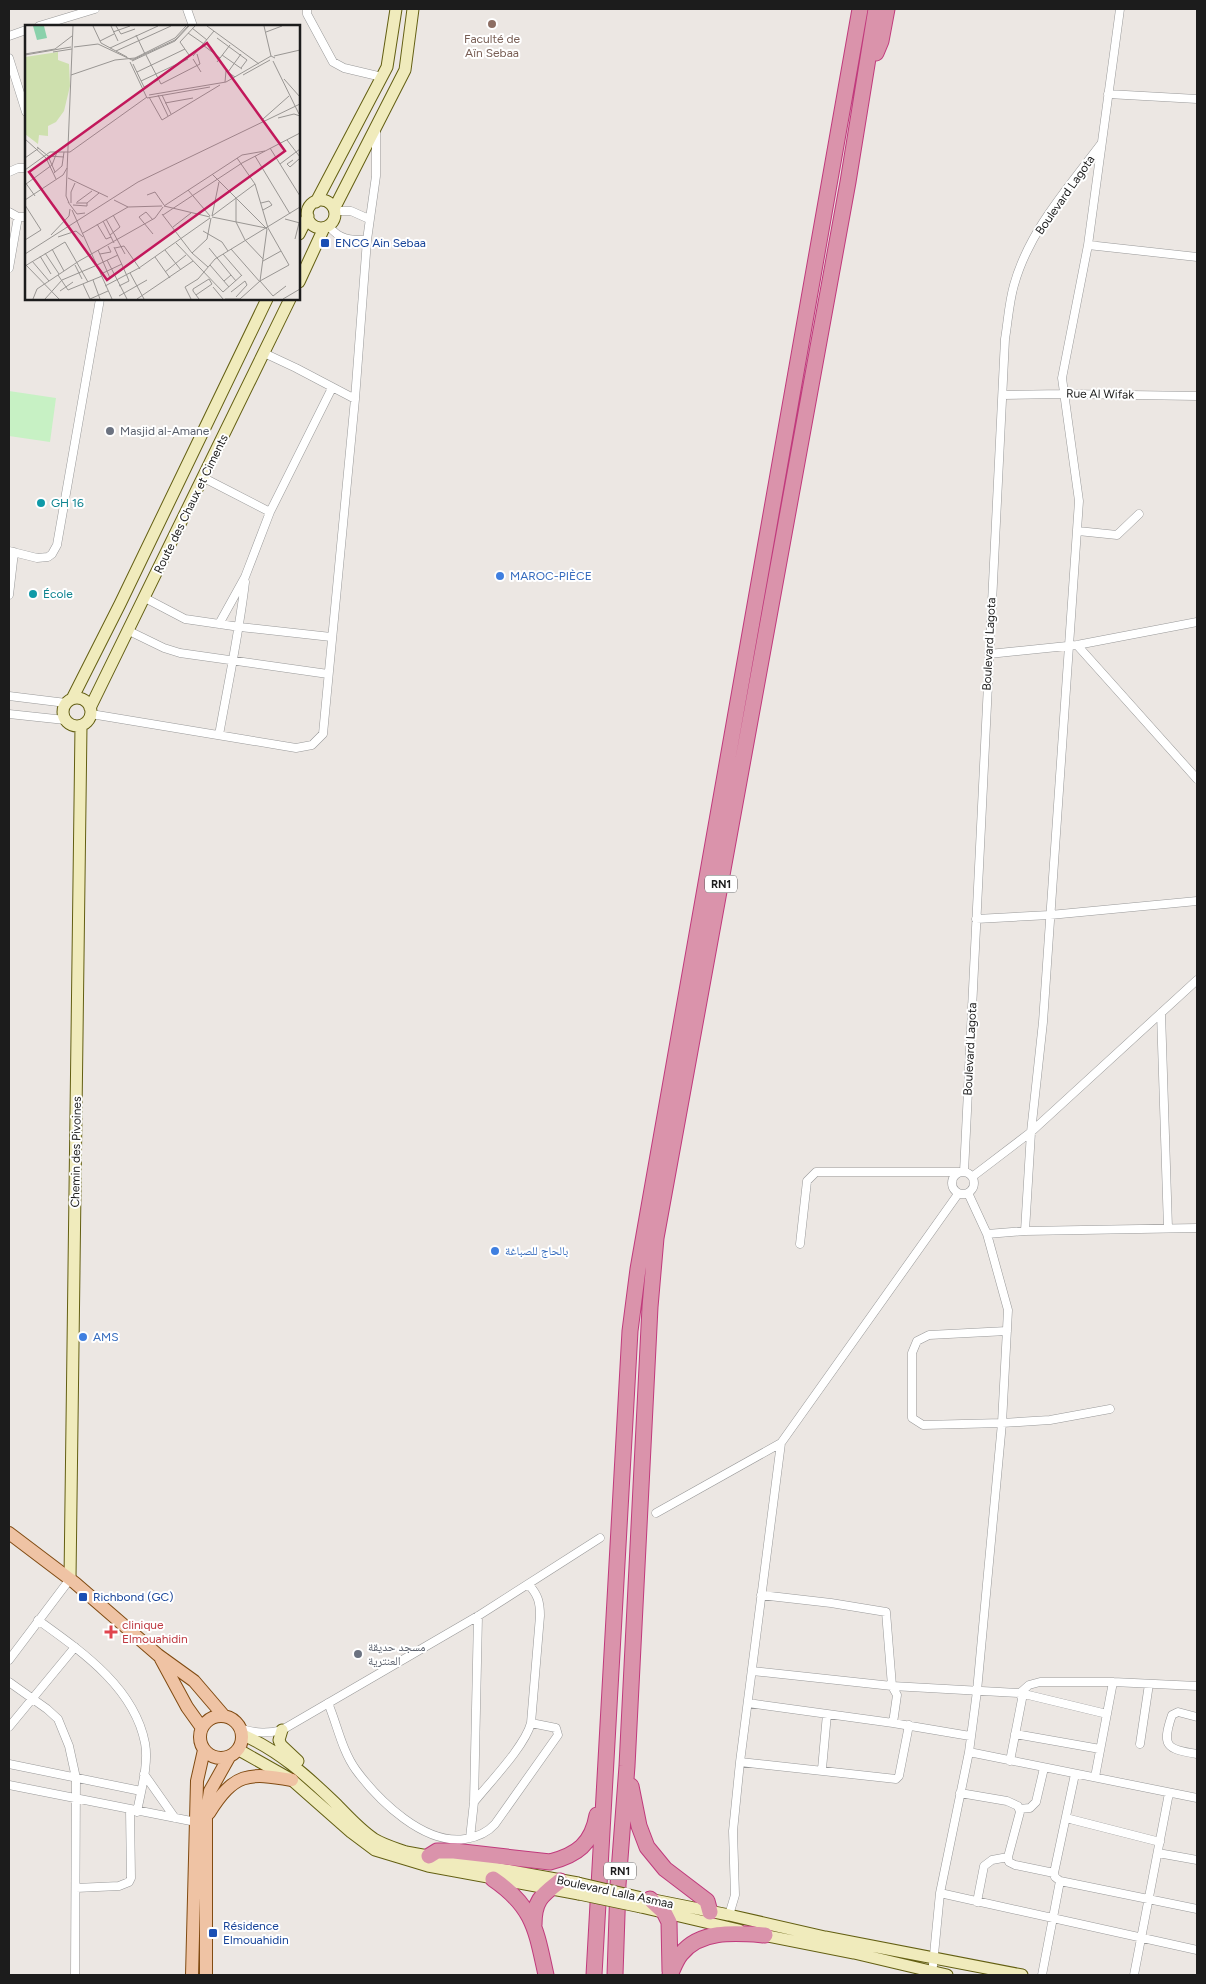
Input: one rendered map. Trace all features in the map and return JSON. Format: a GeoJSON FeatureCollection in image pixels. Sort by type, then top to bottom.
{"type":"FeatureCollection","features":[{"type":"Feature","properties":{"kind":"highway"},"geometry":{"type":"LineString","coordinates":[[850,58],[852,9]]}},
{"type":"Feature","properties":{"kind":"highway","name":"RN1"},"geometry":{"type":"LineString","coordinates":[[594,1975],[630,1331],[638,1269],[860,9]]}},
{"type":"Feature","properties":{"kind":"highway","name":"RN1"},"geometry":{"type":"LineString","coordinates":[[615,1975],[618,1885],[627,1766],[650,1307],[656,1238],[876,9]]}},
{"type":"Feature","properties":{"kind":"highway"},"geometry":{"type":"LineString","coordinates":[[867,66],[877,52],[881,41],[887,9]]}},
{"type":"Feature","properties":{"kind":"highway"},"geometry":{"type":"LineString","coordinates":[[627,1766],[639,1826],[647,1847],[665,1869],[707,1901],[709,1917]]}},
{"type":"Feature","properties":{"kind":"highway"},"geometry":{"type":"LineString","coordinates":[[429,1856],[437,1851],[454,1851],[550,1862],[575,1854],[593,1831],[604,1772]]}},
{"type":"Feature","properties":{"kind":"highway"},"geometry":{"type":"LineString","coordinates":[[493,1878],[516,1896],[534,1925]]}},
{"type":"Feature","properties":{"kind":"highway"},"geometry":{"type":"LineString","coordinates":[[546,1975],[534,1925],[534,1914],[538,1900],[555,1885]]}},
{"type":"Feature","properties":{"kind":"highway"},"geometry":{"type":"LineString","coordinates":[[645,1901],[664,1912],[670,1926],[670,1975]]}},
{"type":"Feature","properties":{"kind":"highway"},"geometry":{"type":"LineString","coordinates":[[670,1975],[680,1955],[703,1939],[720,1934],[765,1935]]}},
{"type":"Feature","properties":{"kind":"main road"},"geometry":{"type":"LineString","coordinates":[[9,1533],[70,1579],[158,1655],[194,1681],[224,1716],[237,1722],[242,1732],[234,1753],[210,1791],[201,1819],[192,1975]]}},
{"type":"Feature","properties":{"kind":"main road"},"geometry":{"type":"LineString","coordinates":[[158,1655],[187,1707],[202,1728]]}},
{"type":"Feature","properties":{"kind":"main road"},"geometry":{"type":"LineString","coordinates":[[206,1975],[201,1819],[197,1781],[204,1750],[200,1736],[202,1728],[211,1718],[224,1716]]}},
{"type":"Feature","properties":{"kind":"main road"},"geometry":{"type":"LineString","coordinates":[[204,1750],[215,1758],[234,1753]]}},
{"type":"Feature","properties":{"kind":"main road"},"geometry":{"type":"LineString","coordinates":[[201,1819],[220,1794],[241,1778],[270,1776],[292,1780]]}},
{"type":"Feature","properties":{"kind":"street"},"geometry":{"type":"LineString","coordinates":[[42,25],[95,9]]}},
{"type":"Feature","properties":{"kind":"street"},"geometry":{"type":"LineString","coordinates":[[187,9],[192,25]]}},
{"type":"Feature","properties":{"kind":"street"},"geometry":{"type":"LineString","coordinates":[[308,9],[307,14],[333,62],[344,68],[382,77]]}},
{"type":"Feature","properties":{"kind":"street"},"geometry":{"type":"LineString","coordinates":[[300,232],[308,216],[309,209],[316,202],[382,77],[390,55],[396,9]]}},
{"type":"Feature","properties":{"kind":"street"},"geometry":{"type":"LineString","coordinates":[[300,280],[326,227],[334,219],[334,210],[405,70],[413,9]]}},
{"type":"Feature","properties":{"kind":"street"},"geometry":{"type":"LineString","coordinates":[[1025,1231],[1031,1132],[1043,1022],[1078,532],[1079,501],[1077,480],[1062,378],[1088,245],[1120,9]]}},
{"type":"Feature","properties":{"kind":"street"},"geometry":{"type":"LineString","coordinates":[[9,36],[25,30]]}},
{"type":"Feature","properties":{"kind":"street"},"geometry":{"type":"LineString","coordinates":[[9,58],[25,109]]}},
{"type":"Feature","properties":{"kind":"street"},"geometry":{"type":"LineString","coordinates":[[1108,94],[1197,99]]}},
{"type":"Feature","properties":{"kind":"street"},"geometry":{"type":"LineString","coordinates":[[91,711],[296,748],[312,745],[321,737],[324,728],[331,637],[355,399],[366,240],[376,176],[376,128]]}},
{"type":"Feature","properties":{"kind":"street","name":"Boulevard Lagota"},"geometry":{"type":"LineString","coordinates":[[962,1172],[1005,339],[1014,285],[1030,246],[1043,223],[1102,143]]}},
{"type":"Feature","properties":{"kind":"street"},"geometry":{"type":"LineString","coordinates":[[9,172],[18,168],[25,168]]}},
{"type":"Feature","properties":{"kind":"street"},"geometry":{"type":"LineString","coordinates":[[316,202],[326,202],[334,210],[350,210],[369,219]]}},
{"type":"Feature","properties":{"kind":"street"},"geometry":{"type":"LineString","coordinates":[[9,212],[22,217],[9,268]]}},
{"type":"Feature","properties":{"kind":"street"},"geometry":{"type":"LineString","coordinates":[[308,216],[312,224],[317,228],[326,227],[346,240],[366,240]]}},
{"type":"Feature","properties":{"kind":"street"},"geometry":{"type":"LineString","coordinates":[[1088,245],[1197,257]]}},
{"type":"Feature","properties":{"kind":"street"},"geometry":{"type":"LineString","coordinates":[[9,595],[11,552],[42,558],[52,554],[57,545],[100,300]]}},
{"type":"Feature","properties":{"kind":"street","name":"Route des Chaux et Ciments"},"geometry":{"type":"LineString","coordinates":[[69,701],[120,604],[267,300]]}},
{"type":"Feature","properties":{"kind":"street","name":"Route des Chaux et Ciments"},"geometry":{"type":"LineString","coordinates":[[91,711],[290,300]]}},
{"type":"Feature","properties":{"kind":"street"},"geometry":{"type":"LineString","coordinates":[[264,353],[355,399]]}},
{"type":"Feature","properties":{"kind":"street"},"geometry":{"type":"LineString","coordinates":[[219,624],[245,577],[270,512],[332,388]]}},
{"type":"Feature","properties":{"kind":"street","name":"Rue Al Wifak"},"geometry":{"type":"LineString","coordinates":[[1003,395],[1197,396]]}},
{"type":"Feature","properties":{"kind":"street"},"geometry":{"type":"LineString","coordinates":[[204,478],[270,512]]}},
{"type":"Feature","properties":{"kind":"street"},"geometry":{"type":"LineString","coordinates":[[1078,532],[1117,535],[1139,514]]}},
{"type":"Feature","properties":{"kind":"street"},"geometry":{"type":"LineString","coordinates":[[219,735],[240,627],[245,577]]}},
{"type":"Feature","properties":{"kind":"street"},"geometry":{"type":"LineString","coordinates":[[145,598],[181,617],[240,627],[331,637]]}},
{"type":"Feature","properties":{"kind":"street"},"geometry":{"type":"LineString","coordinates":[[989,654],[1077,646],[1197,622]]}},
{"type":"Feature","properties":{"kind":"street"},"geometry":{"type":"LineString","coordinates":[[129,631],[164,648],[232,662],[328,674]]}},
{"type":"Feature","properties":{"kind":"street"},"geometry":{"type":"LineString","coordinates":[[1077,646],[1197,779]]}},
{"type":"Feature","properties":{"kind":"street"},"geometry":{"type":"LineString","coordinates":[[9,696],[69,701],[80,698],[85,700],[91,711],[88,722],[81,726],[72,726],[65,720],[9,714]]}},
{"type":"Feature","properties":{"kind":"street"},"geometry":{"type":"LineString","coordinates":[[65,720],[63,711],[69,701]]}},
{"type":"Feature","properties":{"kind":"street","name":"Chemin des Pivoines"},"geometry":{"type":"LineString","coordinates":[[70,1579],[81,726]]}},
{"type":"Feature","properties":{"kind":"street"},"geometry":{"type":"LineString","coordinates":[[976,919],[1050,915],[1197,901]]}},
{"type":"Feature","properties":{"kind":"street"},"geometry":{"type":"LineString","coordinates":[[972,1177],[1031,1132],[1197,980]]}},
{"type":"Feature","properties":{"kind":"street"},"geometry":{"type":"LineString","coordinates":[[1161,1013],[1168,1228]]}},
{"type":"Feature","properties":{"kind":"street"},"geometry":{"type":"LineString","coordinates":[[800,1244],[807,1180],[816,1172],[962,1172],[972,1177]]}},
{"type":"Feature","properties":{"kind":"street"},"geometry":{"type":"LineString","coordinates":[[958,1194],[953,1189],[951,1182],[954,1176],[962,1172]]}},
{"type":"Feature","properties":{"kind":"street"},"geometry":{"type":"LineString","coordinates":[[656,1513],[781,1443],[958,1194],[968,1193],[973,1187],[972,1177]]}},
{"type":"Feature","properties":{"kind":"street"},"geometry":{"type":"LineString","coordinates":[[933,1974],[940,1894],[969,1752],[977,1691],[1002,1423],[1008,1310],[987,1234],[968,1193]]}},
{"type":"Feature","properties":{"kind":"street"},"geometry":{"type":"LineString","coordinates":[[987,1234],[1025,1231],[1197,1228]]}},
{"type":"Feature","properties":{"kind":"street"},"geometry":{"type":"LineString","coordinates":[[1006,1331],[929,1336],[917,1341],[912,1353],[912,1418],[923,1425],[1002,1423],[1050,1420],[1110,1409]]}},
{"type":"Feature","properties":{"kind":"street"},"geometry":{"type":"LineString","coordinates":[[729,1915],[735,1895],[733,1831],[740,1762],[781,1443]]}},
{"type":"Feature","properties":{"kind":"street"},"geometry":{"type":"LineString","coordinates":[[242,1732],[269,1734],[282,1730],[478,1616],[600,1538]]}},
{"type":"Feature","properties":{"kind":"street"},"geometry":{"type":"LineString","coordinates":[[9,1660],[70,1579]]}},
{"type":"Feature","properties":{"kind":"street"},"geometry":{"type":"LineString","coordinates":[[474,1802],[518,1747],[527,1734],[531,1723],[540,1604],[536,1593],[529,1585]]}},
{"type":"Feature","properties":{"kind":"street"},"geometry":{"type":"LineString","coordinates":[[761,1595],[884,1611],[892,1686],[897,1695],[893,1722]]}},
{"type":"Feature","properties":{"kind":"street"},"geometry":{"type":"LineString","coordinates":[[470,1838],[474,1802],[478,1616]]}},
{"type":"Feature","properties":{"kind":"street"},"geometry":{"type":"LineString","coordinates":[[38,1620],[75,1647],[105,1674],[122,1693],[140,1727],[145,1744],[144,1774],[134,1811],[131,1878],[129,1882],[119,1886],[76,1888]]}},
{"type":"Feature","properties":{"kind":"street"},"geometry":{"type":"LineString","coordinates":[[9,1727],[75,1647]]}},
{"type":"Feature","properties":{"kind":"street"},"geometry":{"type":"LineString","coordinates":[[752,1671],[892,1686],[1020,1693],[1106,1714]]}},
{"type":"Feature","properties":{"kind":"street"},"geometry":{"type":"LineString","coordinates":[[9,1682],[58,1719],[64,1732],[76,1778],[75,1975]]}},
{"type":"Feature","properties":{"kind":"street"},"geometry":{"type":"LineString","coordinates":[[1020,1693],[1029,1685],[1040,1682],[1113,1682],[1197,1686]]}},
{"type":"Feature","properties":{"kind":"street"},"geometry":{"type":"LineString","coordinates":[[1095,1777],[1113,1682]]}},
{"type":"Feature","properties":{"kind":"street"},"geometry":{"type":"LineString","coordinates":[[1140,1744],[1149,1684]]}},
{"type":"Feature","properties":{"kind":"street"},"geometry":{"type":"LineString","coordinates":[[1010,1761],[1022,1699],[1020,1693]]}},
{"type":"Feature","properties":{"kind":"street"},"geometry":{"type":"LineString","coordinates":[[328,1703],[346,1752],[355,1769],[384,1801],[404,1818],[431,1835],[451,1839],[470,1838],[490,1830],[558,1735],[556,1728],[531,1723]]}},
{"type":"Feature","properties":{"kind":"street"},"geometry":{"type":"LineString","coordinates":[[748,1703],[893,1722],[970,1736]]}},
{"type":"Feature","properties":{"kind":"street"},"geometry":{"type":"LineString","coordinates":[[1197,1717],[1178,1712],[1172,1715],[1166,1738],[1168,1745],[1175,1750],[1197,1754]]}},
{"type":"Feature","properties":{"kind":"street"},"geometry":{"type":"LineString","coordinates":[[822,1769],[827,1714]]}},
{"type":"Feature","properties":{"kind":"street"},"geometry":{"type":"LineString","coordinates":[[740,1762],[898,1778],[909,1725]]}},
{"type":"Feature","properties":{"kind":"street"},"geometry":{"type":"LineString","coordinates":[[282,1730],[279,1740],[281,1745],[318,1780],[326,1794]]}},
{"type":"Feature","properties":{"kind":"street","name":"Boulevard Lalla Asmaa"},"geometry":{"type":"LineString","coordinates":[[242,1732],[283,1758],[375,1839],[406,1852],[555,1885]]}},
{"type":"Feature","properties":{"kind":"street"},"geometry":{"type":"LineString","coordinates":[[1015,1734],[1100,1749]]}},
{"type":"Feature","properties":{"kind":"street"},"geometry":{"type":"LineString","coordinates":[[969,1752],[1197,1798]]}},
{"type":"Feature","properties":{"kind":"street","name":"Boulevard Lalla Asmaa"},"geometry":{"type":"LineString","coordinates":[[234,1753],[292,1780],[351,1832],[375,1850],[428,1866],[645,1901],[709,1917],[765,1935],[854,1953],[933,1974],[947,1975]]}},
{"type":"Feature","properties":{"kind":"street"},"geometry":{"type":"LineString","coordinates":[[9,1764],[141,1790]]}},
{"type":"Feature","properties":{"kind":"street"},"geometry":{"type":"LineString","coordinates":[[1020,1809],[1030,1808],[1036,1802],[1044,1768]]}},
{"type":"Feature","properties":{"kind":"street"},"geometry":{"type":"LineString","coordinates":[[144,1774],[175,1818]]}},
{"type":"Feature","properties":{"kind":"street"},"geometry":{"type":"LineString","coordinates":[[1076,1774],[1054,1873],[1055,1877],[1060,1881],[1197,1909]]}},
{"type":"Feature","properties":{"kind":"street"},"geometry":{"type":"LineString","coordinates":[[9,1785],[134,1811],[175,1818],[201,1819]]}},
{"type":"Feature","properties":{"kind":"street"},"geometry":{"type":"LineString","coordinates":[[960,1793],[1007,1801],[1015,1804],[1020,1809]]}},
{"type":"Feature","properties":{"kind":"street"},"geometry":{"type":"LineString","coordinates":[[1134,1975],[1169,1793]]}},
{"type":"Feature","properties":{"kind":"street"},"geometry":{"type":"LineString","coordinates":[[1020,1809],[1008,1857],[1009,1862],[1054,1873]]}},
{"type":"Feature","properties":{"kind":"street"},"geometry":{"type":"LineString","coordinates":[[1066,1818],[1160,1842]]}},
{"type":"Feature","properties":{"kind":"street"},"geometry":{"type":"LineString","coordinates":[[1158,1853],[1197,1860]]}},
{"type":"Feature","properties":{"kind":"street"},"geometry":{"type":"LineString","coordinates":[[977,1902],[984,1866],[992,1860],[1008,1857]]}},
{"type":"Feature","properties":{"kind":"street"},"geometry":{"type":"LineString","coordinates":[[1042,1975],[1060,1881]]}},
{"type":"Feature","properties":{"kind":"street"},"geometry":{"type":"LineString","coordinates":[[940,1894],[1197,1950]]}},
{"type":"Feature","properties":{"kind":"street","name":"Boulevard Lalla Asmaa"},"geometry":{"type":"LineString","coordinates":[[664,1912],[709,1917],[729,1915],[825,1937],[1022,1975]]}},
{"type":"Feature","properties":{"kind":"green space"},"geometry":{"type":"Polygon","coordinates":[[[9,391],[56,398],[50,442],[9,436],[9,391]]]}},
{"type":"Feature","properties":{"kind":"place","name":"Faculté de Aïn Sebaa"},"geometry":{"type":"Point","coordinates":[492,24]}},
{"type":"Feature","properties":{"kind":"place","name":"ENCG Ain Sebaa"},"geometry":{"type":"Point","coordinates":[325,243]}},
{"type":"Feature","properties":{"kind":"place","name":"Masjid al-Amane"},"geometry":{"type":"Point","coordinates":[110,431]}},
{"type":"Feature","properties":{"kind":"place","name":"GH 16"},"geometry":{"type":"Point","coordinates":[41,503]}},
{"type":"Feature","properties":{"kind":"place","name":"MAROC-PIÈCE"},"geometry":{"type":"Point","coordinates":[500,576]}},
{"type":"Feature","properties":{"kind":"place","name":"École"},"geometry":{"type":"Point","coordinates":[33,594]}},
{"type":"Feature","properties":{"kind":"place","name":"بالحاج للصباغة"},"geometry":{"type":"Point","coordinates":[495,1251]}},
{"type":"Feature","properties":{"kind":"place","name":"AMS"},"geometry":{"type":"Point","coordinates":[83,1337]}},
{"type":"Feature","properties":{"kind":"place","name":"Richbond (GC)"},"geometry":{"type":"Point","coordinates":[83,1597]}},
{"type":"Feature","properties":{"kind":"place","name":"clinique Elmouahidin"},"geometry":{"type":"Point","coordinates":[111,1632]}},
{"type":"Feature","properties":{"kind":"place","name":"مسجد حديقة العنترية"},"geometry":{"type":"Point","coordinates":[358,1654]}},
{"type":"Feature","properties":{"kind":"place","name":"Résidence Elmouahidin"},"geometry":{"type":"Point","coordinates":[213,1933]}}]}
